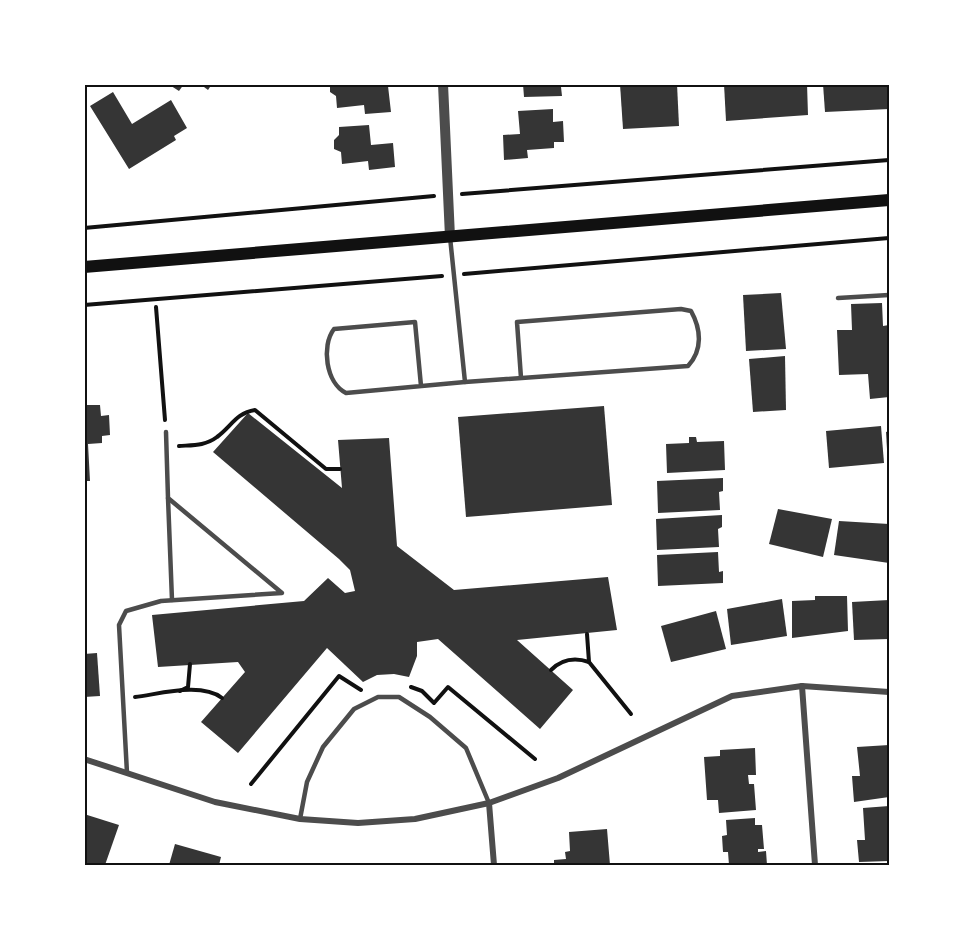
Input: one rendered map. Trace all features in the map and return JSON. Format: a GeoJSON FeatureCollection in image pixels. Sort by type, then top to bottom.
{"type":"FeatureCollection","features":[{"type":"Feature","properties":{"kind":"main road"},"geometry":{"type":"LineString","coordinates":[[84,267],[889,201]]}},
{"type":"Feature","properties":{"kind":"street"},"geometry":{"type":"LineString","coordinates":[[443,84],[450,237]]}},
{"type":"Feature","properties":{"kind":"street"},"geometry":{"type":"LineString","coordinates":[[84,759],[215,802],[300,819],[358,823],[415,819],[489,803],[558,778],[732,696],[801,686],[889,692]]}},
{"type":"Feature","properties":{"kind":"street"},"geometry":{"type":"LineString","coordinates":[[801,686],[816,865]]}},
{"type":"Feature","properties":{"kind":"street"},"geometry":{"type":"LineString","coordinates":[[489,803],[494,865]]}},
{"type":"Feature","properties":{"kind":"lane"},"geometry":{"type":"LineString","coordinates":[[450,237],[465,382]]}},
{"type":"Feature","properties":{"kind":"lane"},"geometry":{"type":"LineString","coordinates":[[838,298],[889,295]]}},
{"type":"Feature","properties":{"kind":"lane"},"geometry":{"type":"LineString","coordinates":[[421,386],[415,322],[334,328],[328,337],[330,378],[336,388],[346,393],[688,366],[696,358],[699,341],[698,323],[691,311],[681,309],[517,322],[521,378]]}},
{"type":"Feature","properties":{"kind":"lane"},"geometry":{"type":"LineString","coordinates":[[166,432],[172,600]]}},
{"type":"Feature","properties":{"kind":"lane"},"geometry":{"type":"LineString","coordinates":[[127,773],[119,625],[126,611],[172,600],[282,593],[168,498]]}},
{"type":"Feature","properties":{"kind":"lane"},"geometry":{"type":"LineString","coordinates":[[300,819],[307,782],[323,747],[354,709],[378,697],[399,697],[430,717],[466,748],[489,803]]}},
{"type":"Feature","properties":{"kind":"path"},"geometry":{"type":"LineString","coordinates":[[493,192],[889,160]]}},
{"type":"Feature","properties":{"kind":"path"},"geometry":{"type":"LineString","coordinates":[[84,228],[410,198]]}},
{"type":"Feature","properties":{"kind":"path"},"geometry":{"type":"LineString","coordinates":[[490,272],[889,238]]}},
{"type":"Feature","properties":{"kind":"path"},"geometry":{"type":"LineString","coordinates":[[84,305],[432,277]]}},
{"type":"Feature","properties":{"kind":"path"},"geometry":{"type":"LineString","coordinates":[[156,307],[166,432]]}},
{"type":"Feature","properties":{"kind":"path"},"geometry":{"type":"LineString","coordinates":[[166,446],[203,444],[217,437],[233,420],[245,412],[255,410],[326,469],[340,470]]}},
{"type":"Feature","properties":{"kind":"path"},"geometry":{"type":"LineString","coordinates":[[587,633],[589,662]]}},
{"type":"Feature","properties":{"kind":"path"},"geometry":{"type":"LineString","coordinates":[[551,670],[564,660],[580,658],[589,662],[631,714]]}},
{"type":"Feature","properties":{"kind":"path"},"geometry":{"type":"LineString","coordinates":[[176,692],[188,687],[190,664]]}},
{"type":"Feature","properties":{"kind":"path"},"geometry":{"type":"LineString","coordinates":[[251,784],[339,676],[359,692],[367,687]]}},
{"type":"Feature","properties":{"kind":"path"},"geometry":{"type":"LineString","coordinates":[[405,685],[422,691],[434,703],[448,687],[535,759]]}},
{"type":"Feature","properties":{"kind":"path"},"geometry":{"type":"LineString","coordinates":[[123,698],[201,691],[215,693],[222,698]]}},
{"type":"Feature","properties":{"kind":"building"},"geometry":{"type":"Polygon","coordinates":[[[168,84],[184,84],[179,91],[168,84]]]}},
{"type":"Feature","properties":{"kind":"building"},"geometry":{"type":"Polygon","coordinates":[[[200,84],[212,84],[208,90],[200,84]]]}},
{"type":"Feature","properties":{"kind":"building"},"geometry":{"type":"Polygon","coordinates":[[[330,84],[388,86],[391,112],[365,114],[364,105],[337,108],[336,96],[330,92],[330,84]]]}},
{"type":"Feature","properties":{"kind":"building"},"geometry":{"type":"Polygon","coordinates":[[[523,84],[571,84],[561,87],[562,96],[524,97],[523,84]]]}},
{"type":"Feature","properties":{"kind":"building"},"geometry":{"type":"Polygon","coordinates":[[[620,84],[677,84],[679,126],[623,129],[620,84]]]}},
{"type":"Feature","properties":{"kind":"building"},"geometry":{"type":"Polygon","coordinates":[[[724,84],[807,84],[808,115],[726,121],[724,84]]]}},
{"type":"Feature","properties":{"kind":"building"},"geometry":{"type":"Polygon","coordinates":[[[823,84],[889,84],[889,109],[825,112],[823,84]]]}},
{"type":"Feature","properties":{"kind":"building"},"geometry":{"type":"Polygon","coordinates":[[[113,92],[132,124],[171,100],[187,128],[174,136],[176,140],[129,169],[90,106],[113,92]]]}},
{"type":"Feature","properties":{"kind":"building"},"geometry":{"type":"Polygon","coordinates":[[[553,109],[553,122],[563,121],[564,142],[554,142],[554,148],[527,150],[528,158],[504,160],[503,135],[520,134],[518,111],[553,109]]]}},
{"type":"Feature","properties":{"kind":"building"},"geometry":{"type":"Polygon","coordinates":[[[369,125],[371,145],[393,143],[395,167],[369,170],[368,161],[342,164],[341,152],[334,149],[334,140],[339,135],[339,127],[369,125]]]}},
{"type":"Feature","properties":{"kind":"building"},"geometry":{"type":"Polygon","coordinates":[[[781,293],[786,349],[746,351],[743,295],[781,293]]]}},
{"type":"Feature","properties":{"kind":"building"},"geometry":{"type":"Polygon","coordinates":[[[882,303],[883,326],[889,325],[889,397],[870,399],[868,374],[839,375],[837,330],[852,330],[851,304],[882,303]]]}},
{"type":"Feature","properties":{"kind":"building"},"geometry":{"type":"Polygon","coordinates":[[[785,356],[786,410],[753,412],[749,359],[785,356]]]}},
{"type":"Feature","properties":{"kind":"building"},"geometry":{"type":"Polygon","coordinates":[[[84,405],[100,405],[101,416],[109,415],[110,435],[102,436],[102,443],[88,444],[90,481],[84,481],[84,405]]]}},
{"type":"Feature","properties":{"kind":"building"},"geometry":{"type":"Polygon","coordinates":[[[604,406],[612,505],[466,517],[458,417],[604,406]]]}},
{"type":"Feature","properties":{"kind":"building"},"geometry":{"type":"Polygon","coordinates":[[[248,413],[342,488],[338,440],[389,438],[397,546],[454,590],[608,577],[617,630],[517,640],[573,690],[540,729],[438,639],[417,642],[417,656],[409,677],[394,674],[377,675],[363,682],[327,648],[238,753],[201,722],[245,672],[238,662],[158,667],[152,615],[304,601],[328,578],[345,593],[355,591],[350,570],[339,559],[213,452],[248,413]]]}},
{"type":"Feature","properties":{"kind":"building"},"geometry":{"type":"Polygon","coordinates":[[[881,426],[884,463],[829,468],[826,431],[881,426]]]}},
{"type":"Feature","properties":{"kind":"building"},"geometry":{"type":"Polygon","coordinates":[[[889,431],[889,449],[887,449],[886,432],[889,431]]]}},
{"type":"Feature","properties":{"kind":"building"},"geometry":{"type":"Polygon","coordinates":[[[689,437],[696,437],[697,442],[724,441],[725,470],[667,473],[666,444],[689,443],[689,437]]]}},
{"type":"Feature","properties":{"kind":"building"},"geometry":{"type":"Polygon","coordinates":[[[723,478],[723,491],[719,492],[720,510],[658,513],[657,481],[723,478]]]}},
{"type":"Feature","properties":{"kind":"building"},"geometry":{"type":"Polygon","coordinates":[[[778,509],[832,519],[823,557],[769,544],[778,509]]]}},
{"type":"Feature","properties":{"kind":"building"},"geometry":{"type":"Polygon","coordinates":[[[722,515],[722,527],[718,529],[719,547],[657,550],[656,519],[722,515]]]}},
{"type":"Feature","properties":{"kind":"building"},"geometry":{"type":"Polygon","coordinates":[[[839,521],[889,524],[889,563],[834,555],[839,521]]]}},
{"type":"Feature","properties":{"kind":"building"},"geometry":{"type":"Polygon","coordinates":[[[718,552],[719,572],[723,571],[723,583],[658,586],[657,555],[718,552]]]}},
{"type":"Feature","properties":{"kind":"building"},"geometry":{"type":"Polygon","coordinates":[[[815,596],[847,596],[848,631],[792,638],[792,601],[815,600],[815,596]]]}},
{"type":"Feature","properties":{"kind":"building"},"geometry":{"type":"Polygon","coordinates":[[[782,599],[787,636],[731,645],[727,609],[782,599]]]}},
{"type":"Feature","properties":{"kind":"building"},"geometry":{"type":"Polygon","coordinates":[[[889,600],[889,639],[854,640],[852,602],[889,600]]]}},
{"type":"Feature","properties":{"kind":"building"},"geometry":{"type":"Polygon","coordinates":[[[716,611],[726,649],[671,662],[661,626],[716,611]]]}},
{"type":"Feature","properties":{"kind":"building"},"geometry":{"type":"Polygon","coordinates":[[[97,653],[100,696],[84,697],[84,654],[97,653]]]}},
{"type":"Feature","properties":{"kind":"building"},"geometry":{"type":"Polygon","coordinates":[[[889,745],[889,797],[854,802],[852,776],[860,776],[857,747],[889,745]]]}},
{"type":"Feature","properties":{"kind":"building"},"geometry":{"type":"Polygon","coordinates":[[[755,748],[756,775],[748,775],[749,784],[754,784],[756,810],[719,813],[718,800],[707,800],[704,757],[720,756],[720,750],[755,748]]]}},
{"type":"Feature","properties":{"kind":"building"},"geometry":{"type":"Polygon","coordinates":[[[889,806],[889,861],[859,862],[857,840],[865,840],[863,808],[889,806]]]}},
{"type":"Feature","properties":{"kind":"building"},"geometry":{"type":"Polygon","coordinates":[[[84,814],[119,825],[105,865],[84,865],[84,814]]]}},
{"type":"Feature","properties":{"kind":"building"},"geometry":{"type":"Polygon","coordinates":[[[755,818],[755,825],[762,825],[764,849],[758,849],[758,852],[766,851],[767,865],[729,865],[728,852],[723,852],[722,836],[727,835],[726,820],[755,818]]]}},
{"type":"Feature","properties":{"kind":"building"},"geometry":{"type":"Polygon","coordinates":[[[607,829],[610,865],[554,865],[554,860],[566,859],[565,852],[570,851],[569,832],[607,829]]]}},
{"type":"Feature","properties":{"kind":"building"},"geometry":{"type":"Polygon","coordinates":[[[175,844],[221,857],[219,865],[169,865],[175,844]]]}}]}
